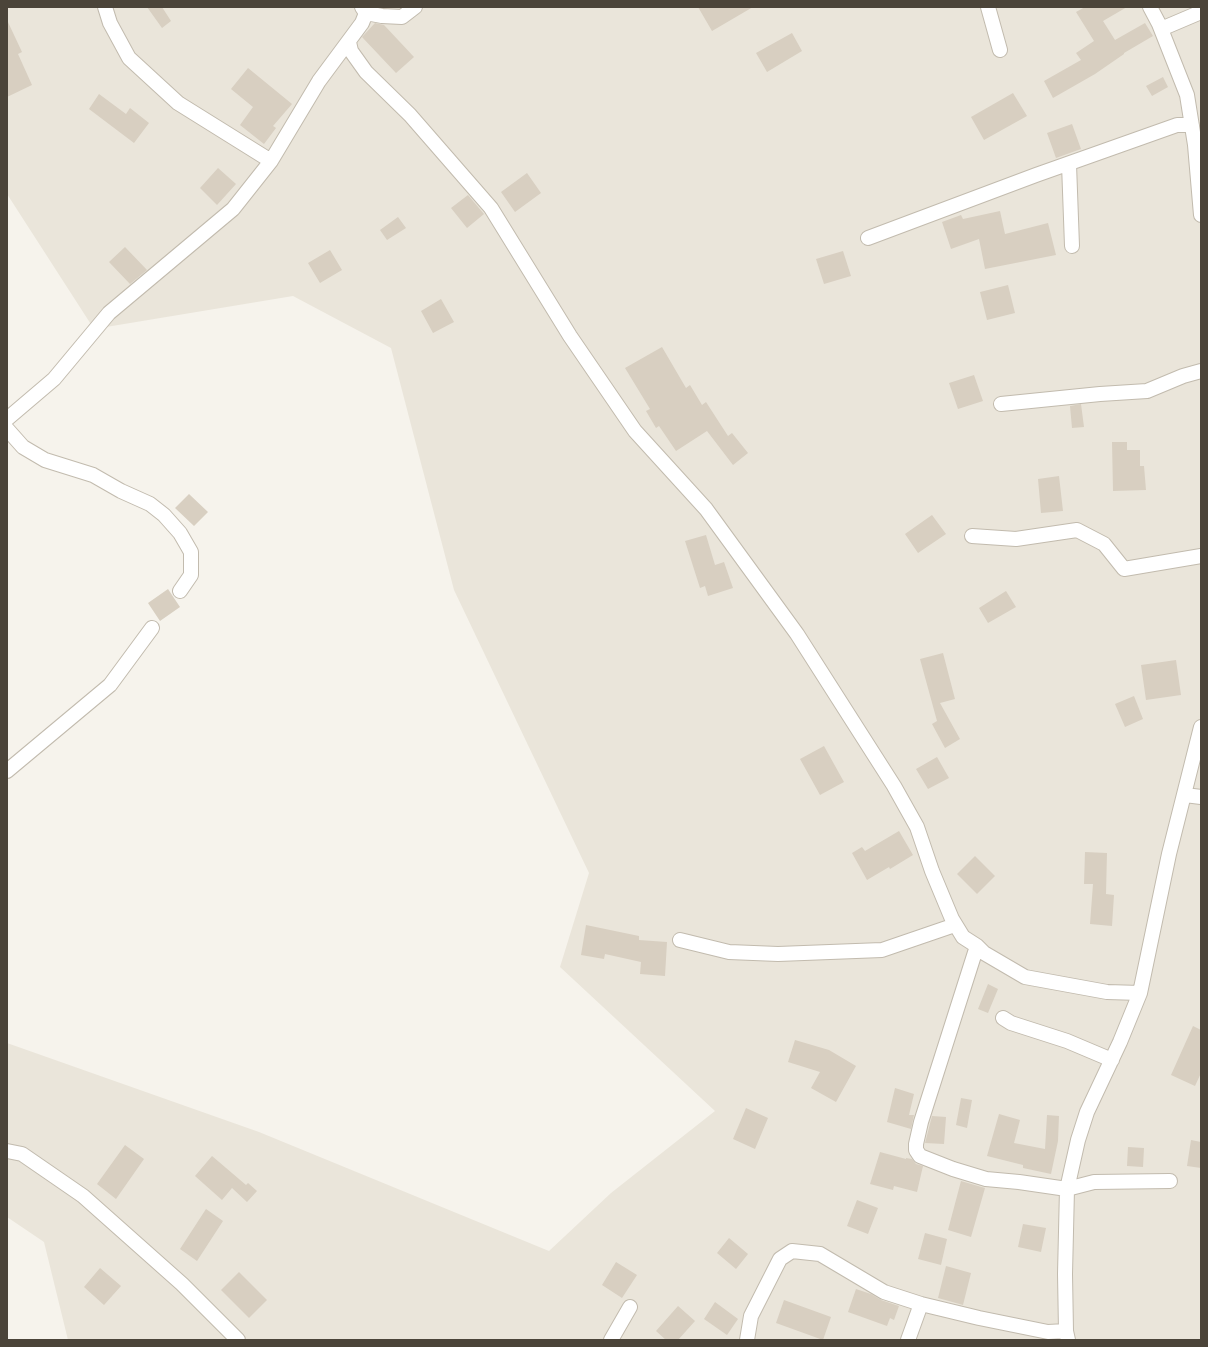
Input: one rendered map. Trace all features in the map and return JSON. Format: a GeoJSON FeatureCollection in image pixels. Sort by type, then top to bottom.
{"type":"FeatureCollection","features":[{"type":"Feature","properties":{"kind":"street"},"geometry":{"type":"LineString","coordinates":[[105,7],[110,24],[128,58],[178,103],[271,161]]}},
{"type":"Feature","properties":{"kind":"street"},"geometry":{"type":"LineString","coordinates":[[7,419],[54,379],[109,313],[233,209],[271,161],[319,81],[362,23],[364,10],[382,16],[402,17],[415,7]]}},
{"type":"Feature","properties":{"kind":"street"},"geometry":{"type":"LineString","coordinates":[[988,7],[1000,50]]}},
{"type":"Feature","properties":{"kind":"street"},"geometry":{"type":"LineString","coordinates":[[1150,7],[1161,29],[1187,95],[1196,159],[1201,215]]}},
{"type":"Feature","properties":{"kind":"street"},"geometry":{"type":"LineString","coordinates":[[1161,29],[1201,12]]}},
{"type":"Feature","properties":{"kind":"street"},"geometry":{"type":"LineString","coordinates":[[349,42],[350,51],[366,72],[410,115],[491,208],[570,336],[635,431],[706,509],[797,634],[894,786],[917,827],[932,871],[952,919],[963,937],[977,946],[984,953],[1024,976],[1107,992],[1140,993]]}},
{"type":"Feature","properties":{"kind":"street"},"geometry":{"type":"LineString","coordinates":[[868,238],[1177,126],[1192,125]]}},
{"type":"Feature","properties":{"kind":"street"},"geometry":{"type":"LineString","coordinates":[[1069,164],[1072,246]]}},
{"type":"Feature","properties":{"kind":"street"},"geometry":{"type":"LineString","coordinates":[[1001,404],[1100,394],[1147,392],[1183,376],[1201,371]]}},
{"type":"Feature","properties":{"kind":"street"},"geometry":{"type":"LineString","coordinates":[[7,429],[24,448],[45,460],[93,475],[121,491],[150,504],[164,515],[180,533],[191,552],[191,575],[180,591]]}},
{"type":"Feature","properties":{"kind":"street"},"geometry":{"type":"LineString","coordinates":[[972,536],[1016,539],[1078,530],[1104,544],[1124,569],[1201,556]]}},
{"type":"Feature","properties":{"kind":"street"},"geometry":{"type":"LineString","coordinates":[[7,770],[110,685],[152,628]]}},
{"type":"Feature","properties":{"kind":"street"},"geometry":{"type":"LineString","coordinates":[[746,1340],[751,1316],[780,1259],[792,1251],[820,1254],[884,1292],[921,1304],[979,1318],[1067,1336],[1067,1189],[1078,1140],[1087,1112],[1112,1060],[1140,993],[1169,854],[1201,727]]}},
{"type":"Feature","properties":{"kind":"street"},"geometry":{"type":"LineString","coordinates":[[1185,795],[1201,797]]}},
{"type":"Feature","properties":{"kind":"street"},"geometry":{"type":"LineString","coordinates":[[680,940],[729,952],[778,954],[882,950],[955,925]]}},
{"type":"Feature","properties":{"kind":"street"},"geometry":{"type":"LineString","coordinates":[[977,946],[921,1122],[916,1144],[916,1150],[920,1156],[953,1169],[986,1179],[1067,1189],[1094,1182],[1170,1181]]}},
{"type":"Feature","properties":{"kind":"street"},"geometry":{"type":"LineString","coordinates":[[1003,1018],[1011,1023],[1067,1041],[1112,1060]]}},
{"type":"Feature","properties":{"kind":"street"},"geometry":{"type":"LineString","coordinates":[[7,1150],[22,1154],[83,1196],[182,1284],[238,1340]]}},
{"type":"Feature","properties":{"kind":"street"},"geometry":{"type":"LineString","coordinates":[[908,1340],[921,1304]]}},
{"type":"Feature","properties":{"kind":"street"},"geometry":{"type":"LineString","coordinates":[[612,1340],[630,1307]]}},
{"type":"Feature","properties":{"kind":"shaded area"},"geometry":{"type":"Polygon","coordinates":[[[7,7],[1201,7],[1201,1340],[68,1340],[44,1242],[7,1217],[7,1043],[259,1132],[549,1251],[611,1193],[715,1111],[560,967],[589,873],[454,590],[391,348],[293,296],[94,329],[7,194],[7,7]]]}},
{"type":"Feature","properties":{"kind":"building"},"geometry":{"type":"Polygon","coordinates":[[[147,7],[162,7],[171,21],[162,28],[147,7]]]}},
{"type":"Feature","properties":{"kind":"building"},"geometry":{"type":"Polygon","coordinates":[[[698,7],[753,7],[712,31],[698,7]]]}},
{"type":"Feature","properties":{"kind":"building"},"geometry":{"type":"Polygon","coordinates":[[[1085,7],[1127,7],[1103,21],[1115,40],[1145,23],[1153,36],[1124,53],[1095,74],[1053,98],[1044,81],[1081,60],[1076,53],[1094,41],[1076,12],[1085,7]]]}},
{"type":"Feature","properties":{"kind":"building"},"geometry":{"type":"Polygon","coordinates":[[[7,20],[22,52],[18,54],[32,85],[7,97],[7,20]]]}},
{"type":"Feature","properties":{"kind":"building"},"geometry":{"type":"Polygon","coordinates":[[[375,23],[384,25],[414,57],[396,73],[362,37],[375,23]]]}},
{"type":"Feature","properties":{"kind":"building"},"geometry":{"type":"Polygon","coordinates":[[[792,33],[802,51],[767,72],[756,53],[792,33]]]}},
{"type":"Feature","properties":{"kind":"building"},"geometry":{"type":"Polygon","coordinates":[[[248,68],[292,104],[273,126],[276,128],[264,144],[240,125],[253,107],[231,89],[248,68]]]}},
{"type":"Feature","properties":{"kind":"building"},"geometry":{"type":"Polygon","coordinates":[[[1163,77],[1168,87],[1152,96],[1146,86],[1163,77]]]}},
{"type":"Feature","properties":{"kind":"building"},"geometry":{"type":"Polygon","coordinates":[[[1013,93],[1027,116],[984,140],[971,117],[1013,93]]]}},
{"type":"Feature","properties":{"kind":"building"},"geometry":{"type":"Polygon","coordinates":[[[99,94],[126,114],[130,108],[149,123],[134,143],[89,109],[99,94]]]}},
{"type":"Feature","properties":{"kind":"building"},"geometry":{"type":"Polygon","coordinates":[[[1072,124],[1081,149],[1056,158],[1047,133],[1072,124]]]}},
{"type":"Feature","properties":{"kind":"building"},"geometry":{"type":"Polygon","coordinates":[[[218,168],[236,184],[217,205],[200,188],[218,168]]]}},
{"type":"Feature","properties":{"kind":"building"},"geometry":{"type":"Polygon","coordinates":[[[527,173],[541,193],[515,212],[501,192],[527,173]]]}},
{"type":"Feature","properties":{"kind":"building"},"geometry":{"type":"Polygon","coordinates":[[[468,195],[484,214],[467,228],[451,208],[468,195]]]}},
{"type":"Feature","properties":{"kind":"building"},"geometry":{"type":"Polygon","coordinates":[[[1000,211],[1005,234],[1048,223],[1056,255],[985,269],[979,239],[951,249],[942,222],[961,215],[963,219],[1000,211]]]}},
{"type":"Feature","properties":{"kind":"building"},"geometry":{"type":"Polygon","coordinates":[[[398,217],[406,228],[387,240],[380,230],[398,217]]]}},
{"type":"Feature","properties":{"kind":"building"},"geometry":{"type":"Polygon","coordinates":[[[125,247],[147,270],[130,284],[109,262],[125,247]]]}},
{"type":"Feature","properties":{"kind":"building"},"geometry":{"type":"Polygon","coordinates":[[[330,250],[342,270],[320,283],[308,263],[330,250]]]}},
{"type":"Feature","properties":{"kind":"building"},"geometry":{"type":"Polygon","coordinates":[[[843,251],[851,276],[824,284],[816,259],[843,251]]]}},
{"type":"Feature","properties":{"kind":"building"},"geometry":{"type":"Polygon","coordinates":[[[1008,285],[1015,313],[987,320],[980,292],[1008,285]]]}},
{"type":"Feature","properties":{"kind":"building"},"geometry":{"type":"Polygon","coordinates":[[[441,299],[454,322],[433,333],[421,311],[441,299]]]}},
{"type":"Feature","properties":{"kind":"building"},"geometry":{"type":"Polygon","coordinates":[[[662,347],[686,388],[690,385],[702,405],[706,402],[728,436],[732,433],[748,453],[733,465],[707,431],[676,451],[659,426],[656,428],[646,411],[650,409],[625,368],[662,347]]]}},
{"type":"Feature","properties":{"kind":"building"},"geometry":{"type":"Polygon","coordinates":[[[974,375],[983,401],[958,409],[949,383],[974,375]]]}},
{"type":"Feature","properties":{"kind":"building"},"geometry":{"type":"Polygon","coordinates":[[[1081,404],[1084,427],[1072,428],[1070,406],[1081,404]]]}},
{"type":"Feature","properties":{"kind":"building"},"geometry":{"type":"Polygon","coordinates":[[[1112,442],[1127,442],[1127,450],[1140,450],[1140,466],[1144,466],[1146,490],[1113,491],[1112,442]]]}},
{"type":"Feature","properties":{"kind":"building"},"geometry":{"type":"Polygon","coordinates":[[[1059,476],[1063,511],[1041,513],[1038,479],[1059,476]]]}},
{"type":"Feature","properties":{"kind":"building"},"geometry":{"type":"Polygon","coordinates":[[[189,494],[208,512],[194,526],[175,508],[189,494]]]}},
{"type":"Feature","properties":{"kind":"building"},"geometry":{"type":"Polygon","coordinates":[[[932,515],[946,534],[918,553],[905,534],[932,515]]]}},
{"type":"Feature","properties":{"kind":"building"},"geometry":{"type":"Polygon","coordinates":[[[706,535],[715,565],[724,562],[733,588],[708,596],[705,586],[700,588],[685,541],[706,535]]]}},
{"type":"Feature","properties":{"kind":"building"},"geometry":{"type":"Polygon","coordinates":[[[168,589],[180,607],[160,621],[148,603],[168,589]]]}},
{"type":"Feature","properties":{"kind":"building"},"geometry":{"type":"Polygon","coordinates":[[[1006,591],[1016,607],[988,623],[979,608],[1006,591]]]}},
{"type":"Feature","properties":{"kind":"building"},"geometry":{"type":"Polygon","coordinates":[[[943,653],[955,699],[940,703],[960,739],[945,748],[932,724],[937,721],[920,659],[943,653]]]}},
{"type":"Feature","properties":{"kind":"building"},"geometry":{"type":"Polygon","coordinates":[[[1176,660],[1181,695],[1146,700],[1141,665],[1176,660]]]}},
{"type":"Feature","properties":{"kind":"building"},"geometry":{"type":"Polygon","coordinates":[[[1134,696],[1143,719],[1125,727],[1115,704],[1134,696]]]}},
{"type":"Feature","properties":{"kind":"building"},"geometry":{"type":"Polygon","coordinates":[[[824,746],[844,782],[820,795],[800,759],[824,746]]]}},
{"type":"Feature","properties":{"kind":"building"},"geometry":{"type":"Polygon","coordinates":[[[937,757],[949,778],[928,789],[916,769],[937,757]]]}},
{"type":"Feature","properties":{"kind":"building"},"geometry":{"type":"Polygon","coordinates":[[[899,831],[913,855],[890,869],[889,867],[867,880],[852,853],[862,847],[865,851],[899,831]]]}},
{"type":"Feature","properties":{"kind":"building"},"geometry":{"type":"Polygon","coordinates":[[[1085,852],[1107,853],[1106,894],[1114,895],[1112,926],[1090,924],[1093,884],[1084,884],[1085,852]]]}},
{"type":"Feature","properties":{"kind":"building"},"geometry":{"type":"Polygon","coordinates":[[[975,856],[995,876],[977,894],[957,874],[975,856]]]}},
{"type":"Feature","properties":{"kind":"building"},"geometry":{"type":"Polygon","coordinates":[[[586,925],[639,936],[639,940],[667,942],[665,976],[640,974],[641,962],[605,954],[604,959],[581,955],[586,925]]]}},
{"type":"Feature","properties":{"kind":"building"},"geometry":{"type":"Polygon","coordinates":[[[988,984],[998,989],[988,1013],[978,1009],[988,984]]]}},
{"type":"Feature","properties":{"kind":"building"},"geometry":{"type":"Polygon","coordinates":[[[1193,1026],[1201,1030],[1201,1073],[1195,1086],[1171,1075],[1193,1026]]]}},
{"type":"Feature","properties":{"kind":"building"},"geometry":{"type":"Polygon","coordinates":[[[795,1040],[829,1050],[856,1066],[836,1102],[811,1088],[820,1072],[788,1062],[795,1040]]]}},
{"type":"Feature","properties":{"kind":"building"},"geometry":{"type":"Polygon","coordinates":[[[895,1088],[914,1094],[909,1115],[914,1115],[911,1129],[887,1122],[895,1088]]]}},
{"type":"Feature","properties":{"kind":"building"},"geometry":{"type":"Polygon","coordinates":[[[961,1098],[972,1100],[967,1128],[956,1125],[961,1098]]]}},
{"type":"Feature","properties":{"kind":"building"},"geometry":{"type":"Polygon","coordinates":[[[746,1108],[768,1118],[755,1149],[733,1139],[746,1108]]]}},
{"type":"Feature","properties":{"kind":"building"},"geometry":{"type":"Polygon","coordinates":[[[999,1114],[1020,1120],[1014,1143],[1045,1149],[1047,1115],[1059,1116],[1058,1141],[1051,1174],[1023,1168],[1023,1165],[987,1156],[999,1114]]]}},
{"type":"Feature","properties":{"kind":"building"},"geometry":{"type":"Polygon","coordinates":[[[932,1116],[946,1117],[944,1144],[925,1143],[932,1116]]]}},
{"type":"Feature","properties":{"kind":"building"},"geometry":{"type":"Polygon","coordinates":[[[1191,1140],[1201,1142],[1201,1168],[1187,1166],[1191,1140]]]}},
{"type":"Feature","properties":{"kind":"building"},"geometry":{"type":"Polygon","coordinates":[[[125,1145],[144,1159],[116,1199],[97,1184],[125,1145]]]}},
{"type":"Feature","properties":{"kind":"building"},"geometry":{"type":"Polygon","coordinates":[[[1128,1147],[1144,1148],[1143,1167],[1127,1166],[1128,1147]]]}},
{"type":"Feature","properties":{"kind":"building"},"geometry":{"type":"Polygon","coordinates":[[[880,1152],[906,1159],[912,1159],[916,1164],[923,1166],[917,1192],[894,1186],[893,1190],[870,1184],[880,1152]]]}},
{"type":"Feature","properties":{"kind":"building"},"geometry":{"type":"Polygon","coordinates":[[[212,1156],[246,1185],[248,1183],[257,1191],[247,1202],[232,1188],[222,1200],[195,1176],[212,1156]]]}},
{"type":"Feature","properties":{"kind":"building"},"geometry":{"type":"Polygon","coordinates":[[[961,1181],[985,1188],[971,1237],[948,1230],[961,1181]]]}},
{"type":"Feature","properties":{"kind":"building"},"geometry":{"type":"Polygon","coordinates":[[[857,1200],[878,1208],[868,1234],[847,1226],[857,1200]]]}},
{"type":"Feature","properties":{"kind":"building"},"geometry":{"type":"Polygon","coordinates":[[[206,1209],[223,1221],[197,1261],[180,1249],[206,1209]]]}},
{"type":"Feature","properties":{"kind":"building"},"geometry":{"type":"Polygon","coordinates":[[[1023,1224],[1046,1228],[1041,1252],[1018,1247],[1023,1224]]]}},
{"type":"Feature","properties":{"kind":"building"},"geometry":{"type":"Polygon","coordinates":[[[925,1233],[947,1239],[941,1265],[918,1259],[925,1233]]]}},
{"type":"Feature","properties":{"kind":"building"},"geometry":{"type":"Polygon","coordinates":[[[729,1238],[748,1254],[736,1269],[717,1253],[729,1238]]]}},
{"type":"Feature","properties":{"kind":"building"},"geometry":{"type":"Polygon","coordinates":[[[616,1262],[637,1275],[622,1298],[602,1285],[616,1262]]]}},
{"type":"Feature","properties":{"kind":"building"},"geometry":{"type":"Polygon","coordinates":[[[946,1266],[971,1273],[963,1305],[938,1298],[946,1266]]]}},
{"type":"Feature","properties":{"kind":"building"},"geometry":{"type":"Polygon","coordinates":[[[100,1268],[121,1286],[104,1305],[84,1287],[100,1268]]]}},
{"type":"Feature","properties":{"kind":"building"},"geometry":{"type":"Polygon","coordinates":[[[239,1272],[267,1300],[249,1318],[221,1290],[239,1272]]]}},
{"type":"Feature","properties":{"kind":"building"},"geometry":{"type":"Polygon","coordinates":[[[856,1289],[899,1306],[894,1320],[890,1318],[887,1326],[848,1312],[856,1289]]]}},
{"type":"Feature","properties":{"kind":"building"},"geometry":{"type":"Polygon","coordinates":[[[784,1300],[831,1317],[823,1340],[776,1323],[784,1300]]]}},
{"type":"Feature","properties":{"kind":"building"},"geometry":{"type":"Polygon","coordinates":[[[715,1302],[738,1319],[727,1335],[704,1319],[715,1302]]]}},
{"type":"Feature","properties":{"kind":"building"},"geometry":{"type":"Polygon","coordinates":[[[678,1306],[695,1321],[678,1340],[666,1340],[656,1331],[678,1306]]]}}]}
